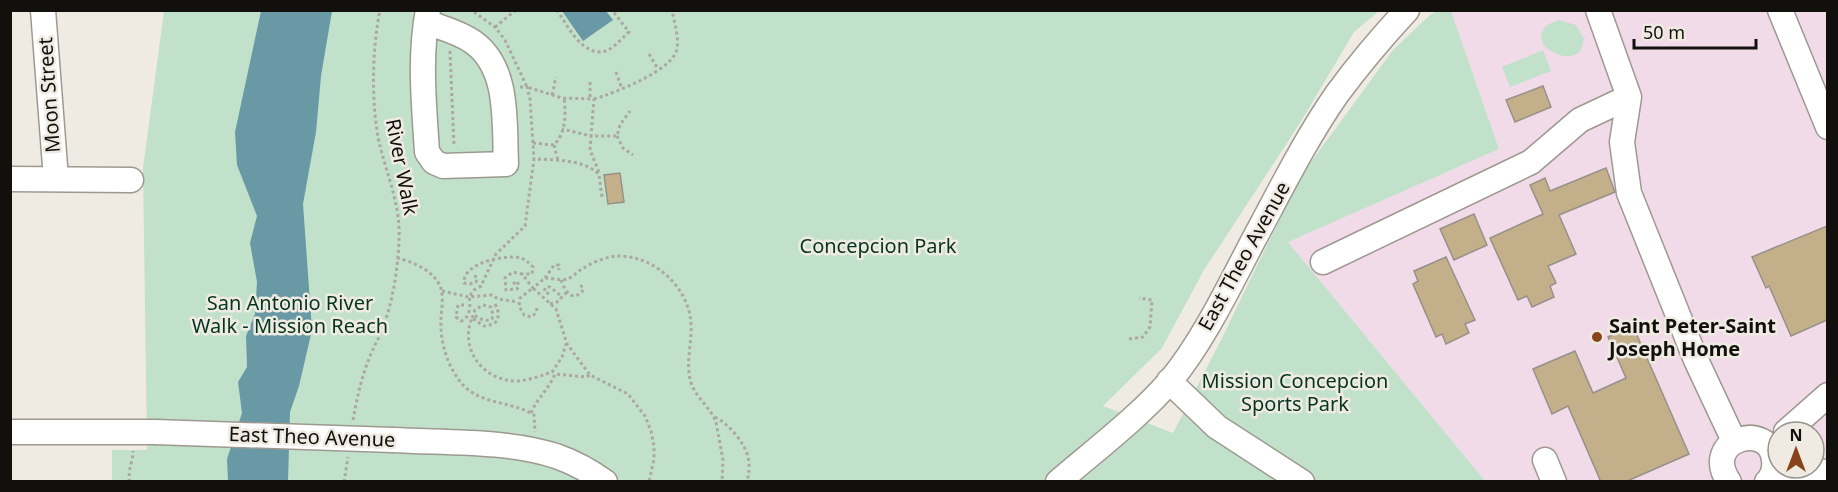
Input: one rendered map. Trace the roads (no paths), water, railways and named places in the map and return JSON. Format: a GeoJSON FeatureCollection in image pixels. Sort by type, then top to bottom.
{"type":"FeatureCollection","features":[{"type":"Feature","properties":{"kind":"street","name":"Moon Street"},"geometry":{"type":"LineString","coordinates":[[43,10],[56,180]]}},
{"type":"Feature","properties":{"kind":"street","name":"East Theo Avenue"},"geometry":{"type":"LineString","coordinates":[[1058,482],[1122,428],[1170,381],[1193,348],[1301,152],[1331,105],[1376,45],[1407,10]]}},
{"type":"Feature","properties":{"kind":"street"},"geometry":{"type":"LineString","coordinates":[[1598,10],[1629,97],[1622,142],[1629,193],[1696,360],[1734,441]]}},
{"type":"Feature","properties":{"kind":"street"},"geometry":{"type":"LineString","coordinates":[[1780,10],[1820,89],[1827,127]]}},
{"type":"Feature","properties":{"kind":"street"},"geometry":{"type":"LineString","coordinates":[[427,16],[474,42],[488,58],[503,93],[506,164],[443,165],[434,162],[427,152],[422,60],[427,16]]}},
{"type":"Feature","properties":{"kind":"street"},"geometry":{"type":"LineString","coordinates":[[1323,262],[1531,162],[1580,120],[1629,97]]}},
{"type":"Feature","properties":{"kind":"street"},"geometry":{"type":"LineString","coordinates":[[10,179],[131,180]]}},
{"type":"Feature","properties":{"kind":"street"},"geometry":{"type":"LineString","coordinates":[[1170,381],[1218,427],[1292,478]]}},
{"type":"Feature","properties":{"kind":"street"},"geometry":{"type":"LineString","coordinates":[[1805,420],[1827,395]]}},
{"type":"Feature","properties":{"kind":"street","name":"East Theo Avenue"},"geometry":{"type":"LineString","coordinates":[[10,432],[155,432],[503,446],[556,456],[579,465],[605,482]]}},
{"type":"Feature","properties":{"kind":"street"},"geometry":{"type":"LineString","coordinates":[[1720,479],[1723,456],[1727,447],[1734,441],[1746,437],[1759,439],[1766,446]]}},
{"type":"Feature","properties":{"kind":"water"},"geometry":{"type":"Polygon","coordinates":[[[261,11],[332,11],[321,76],[316,132],[303,204],[312,330],[299,386],[290,412],[288,481],[228,481],[227,459],[242,413],[238,382],[247,367],[246,336],[255,314],[257,282],[250,243],[257,216],[237,165],[235,132],[261,11]]]}},
{"type":"Feature","properties":{"kind":"water"},"geometry":{"type":"Polygon","coordinates":[[[562,11],[606,11],[613,20],[583,41],[562,11]]]}},
{"type":"Feature","properties":{"kind":"place","name":"Saint Peter-Saint Joseph Home"},"geometry":{"type":"Point","coordinates":[1597,337]}},
{"type":"Feature","properties":{"kind":"park label","name":"Concepcion Park"},"geometry":{"type":"Point","coordinates":[878,246]}},
{"type":"Feature","properties":{"kind":"park label","name":"San Antonio River Walk - Mission Reach"},"geometry":{"type":"Point","coordinates":[290,314]}},
{"type":"Feature","properties":{"kind":"park label","name":"Mission Concepcion Sports Park"},"geometry":{"type":"Point","coordinates":[1295,392]}}]}
